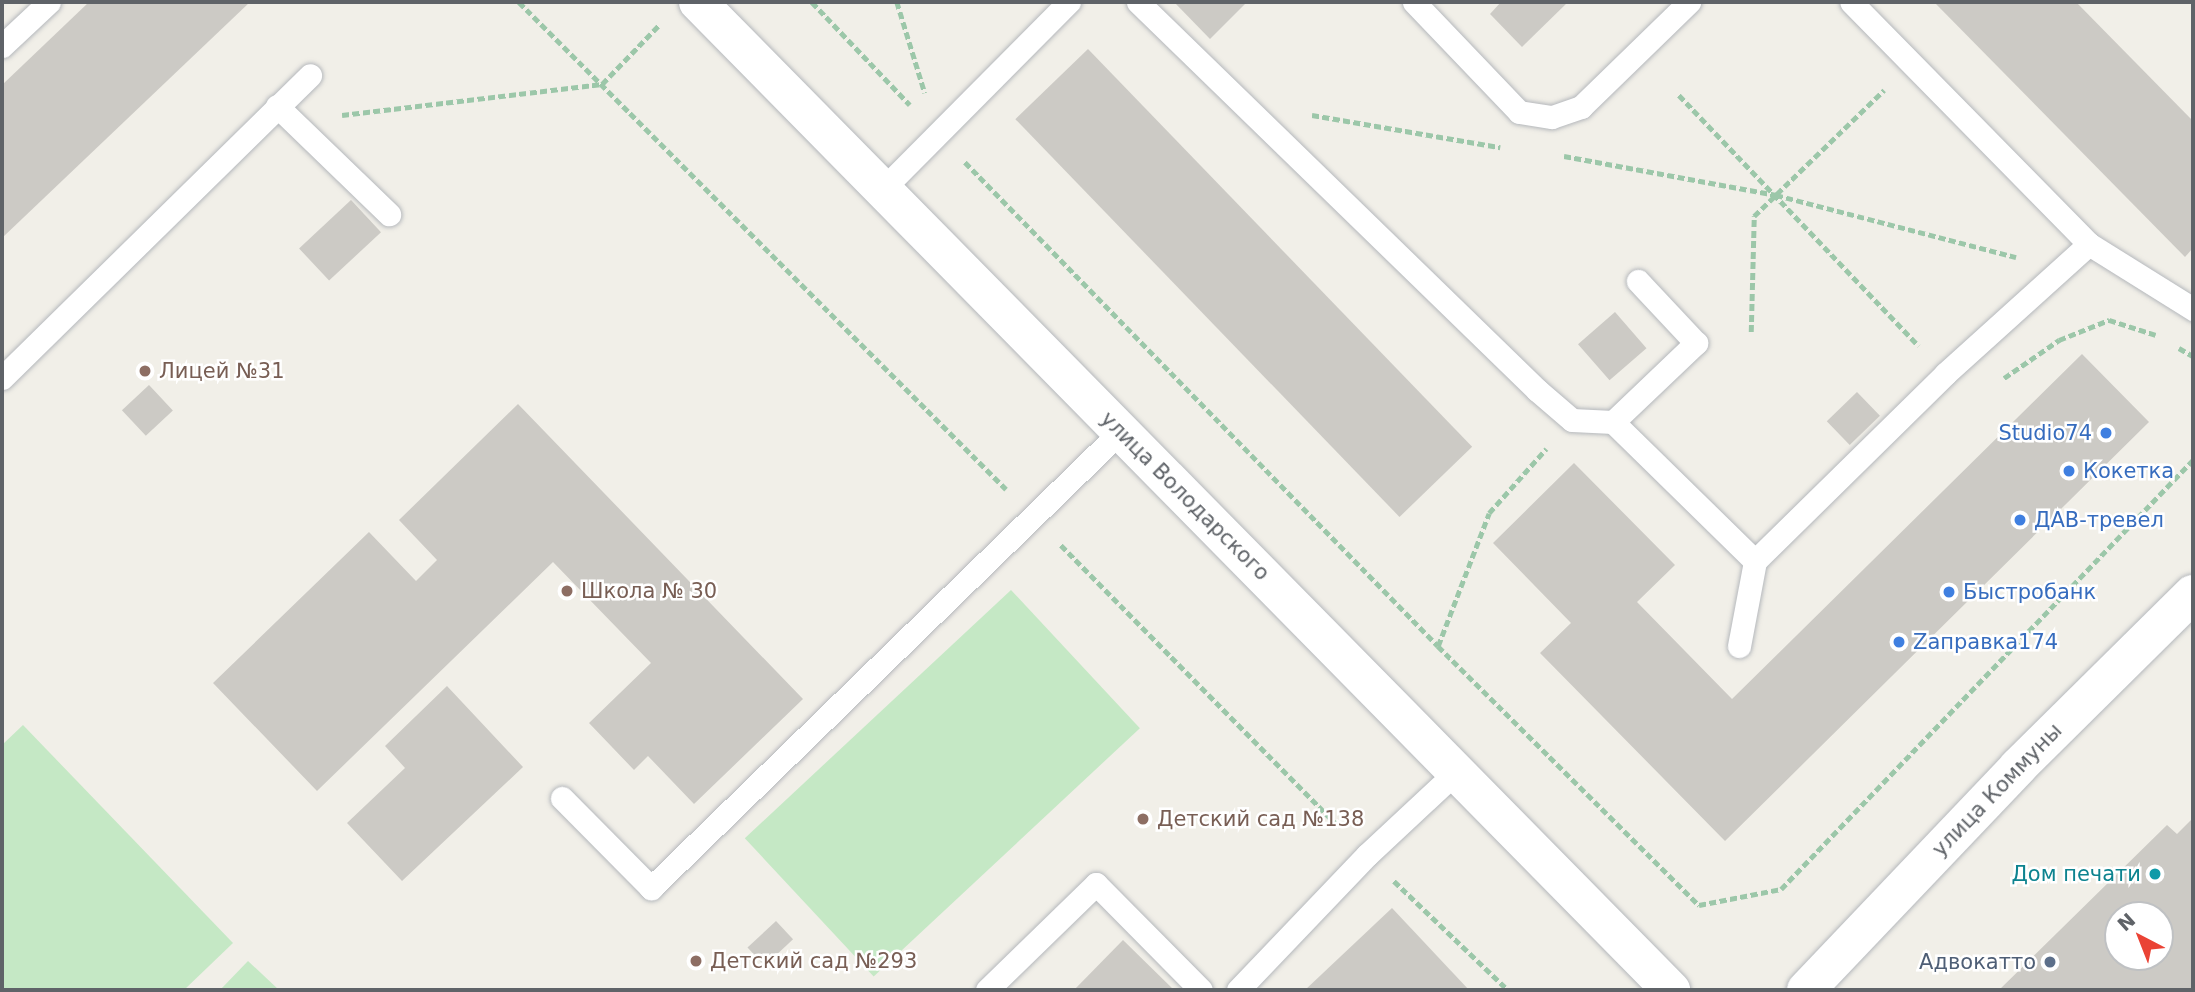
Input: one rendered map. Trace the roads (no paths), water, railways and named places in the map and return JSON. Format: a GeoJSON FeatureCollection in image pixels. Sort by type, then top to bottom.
{"type":"FeatureCollection","features":[{"type":"Feature","properties":{"kind":"street","name":"улица Володарского"},"geometry":{"type":"LineString","coordinates":[[698,2],[1671,990]]}},
{"type":"Feature","properties":{"kind":"street","name":"улица Коммуны"},"geometry":{"type":"LineString","coordinates":[[1806,990],[2018,767],[2193,594]]}},
{"type":"Feature","properties":{"kind":"lane"},"geometry":{"type":"LineString","coordinates":[[2,46],[49,2]]}},
{"type":"Feature","properties":{"kind":"lane"},"geometry":{"type":"LineString","coordinates":[[883,189],[1069,2]]}},
{"type":"Feature","properties":{"kind":"lane"},"geometry":{"type":"LineString","coordinates":[[1139,2],[1572,420],[1613,422],[1755,561]]}},
{"type":"Feature","properties":{"kind":"lane"},"geometry":{"type":"LineString","coordinates":[[1414,2],[1519,112],[1552,117],[1581,107],[1689,2]]}},
{"type":"Feature","properties":{"kind":"lane"},"geometry":{"type":"LineString","coordinates":[[1851,2],[2089,244],[2193,309]]}},
{"type":"Feature","properties":{"kind":"lane"},"geometry":{"type":"LineString","coordinates":[[2,377],[285,113],[310,75]]}},
{"type":"Feature","properties":{"kind":"lane"},"geometry":{"type":"LineString","coordinates":[[285,113],[389,214]]}},
{"type":"Feature","properties":{"kind":"lane"},"geometry":{"type":"LineString","coordinates":[[1739,646],[1755,561],[1945,374],[2089,244]]}},
{"type":"Feature","properties":{"kind":"lane"},"geometry":{"type":"LineString","coordinates":[[1613,422],[1696,343],[1638,281]]}},
{"type":"Feature","properties":{"kind":"lane"},"geometry":{"type":"LineString","coordinates":[[562,798],[651,888],[1121,431]]}},
{"type":"Feature","properties":{"kind":"lane"},"geometry":{"type":"LineString","coordinates":[[1238,990],[1367,855],[1457,771]]}},
{"type":"Feature","properties":{"kind":"lane"},"geometry":{"type":"LineString","coordinates":[[987,990],[1096,884],[1201,990]]}},
{"type":"Feature","properties":{"kind":"place","name":"Лицей №31"},"geometry":{"type":"Point","coordinates":[145,371]}},
{"type":"Feature","properties":{"kind":"place","name":"Studio74"},"geometry":{"type":"Point","coordinates":[2106,433]}},
{"type":"Feature","properties":{"kind":"place","name":"Кокетка"},"geometry":{"type":"Point","coordinates":[2069,471]}},
{"type":"Feature","properties":{"kind":"place","name":"ДАВ-тревел"},"geometry":{"type":"Point","coordinates":[2020,520]}},
{"type":"Feature","properties":{"kind":"place","name":"Школа № 30"},"geometry":{"type":"Point","coordinates":[567,591]}},
{"type":"Feature","properties":{"kind":"place","name":"Быстробанк"},"geometry":{"type":"Point","coordinates":[1949,592]}},
{"type":"Feature","properties":{"kind":"place","name":"Zаправка174"},"geometry":{"type":"Point","coordinates":[1899,642]}},
{"type":"Feature","properties":{"kind":"place","name":"Детский сад №138"},"geometry":{"type":"Point","coordinates":[1143,819]}},
{"type":"Feature","properties":{"kind":"place","name":"Дом печати"},"geometry":{"type":"Point","coordinates":[2155,874]}},
{"type":"Feature","properties":{"kind":"place","name":"Детский сад №293"},"geometry":{"type":"Point","coordinates":[696,961]}},
{"type":"Feature","properties":{"kind":"place","name":"Адвокатто"},"geometry":{"type":"Point","coordinates":[2050,962]}}]}
